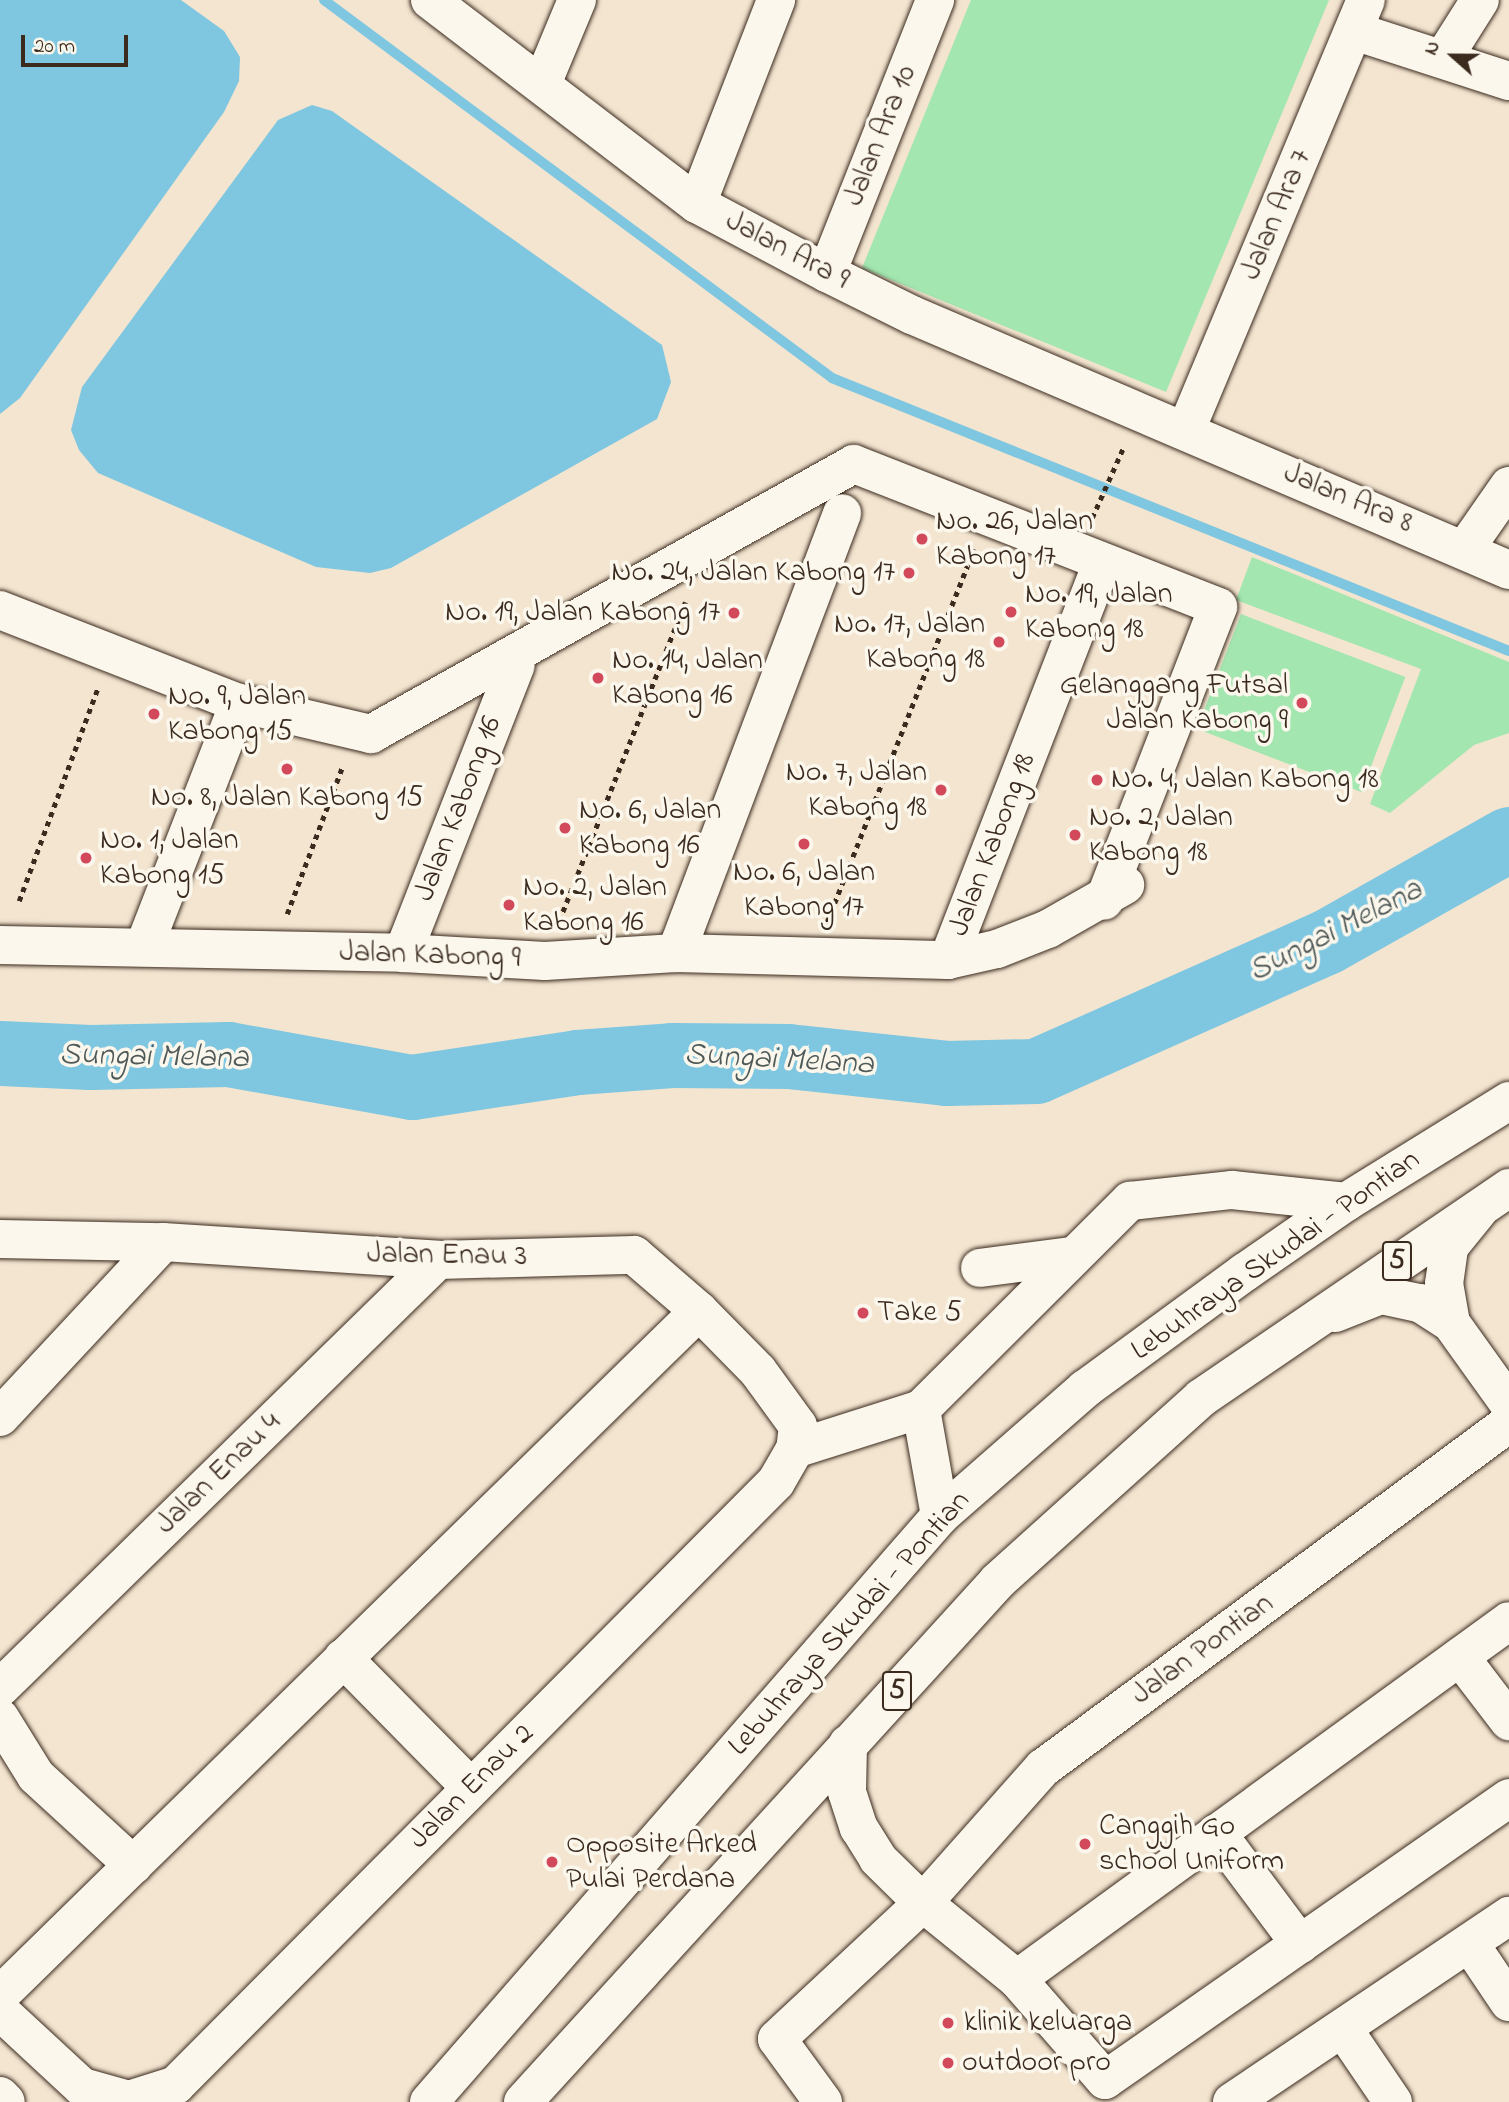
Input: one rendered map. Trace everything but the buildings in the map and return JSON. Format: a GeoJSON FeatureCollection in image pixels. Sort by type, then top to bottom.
{"type":"FeatureCollection","features":[{"type":"Feature","properties":{"kind":"main road","name":"Jalan Ara 9"},"geometry":{"type":"LineString","coordinates":[[430,0],[698,204],[912,315],[1186,430]]}},
{"type":"Feature","properties":{"kind":"main road"},"geometry":{"type":"LineString","coordinates":[[542,84],[577,0]]}},
{"type":"Feature","properties":{"kind":"main road"},"geometry":{"type":"LineString","coordinates":[[698,204],[776,0]]}},
{"type":"Feature","properties":{"kind":"main road","name":"Jalan Ara 10"},"geometry":{"type":"LineString","coordinates":[[827,273],[935,0]]}},
{"type":"Feature","properties":{"kind":"main road"},"geometry":{"type":"LineString","coordinates":[[1444,57],[1480,0]]}},
{"type":"Feature","properties":{"kind":"main road"},"geometry":{"type":"LineString","coordinates":[[1360,15],[1444,57],[1509,81]]}},
{"type":"Feature","properties":{"kind":"main road","name":"Jalan Ara 7"},"geometry":{"type":"LineString","coordinates":[[1186,430],[1360,15]]}},
{"type":"Feature","properties":{"kind":"main road","name":"Jalan Ara 8"},"geometry":{"type":"LineString","coordinates":[[1186,430],[1509,570]]}},
{"type":"Feature","properties":{"kind":"main road"},"geometry":{"type":"LineString","coordinates":[[0,610],[239,703],[371,734],[854,464],[1218,607],[1104,901]]}},
{"type":"Feature","properties":{"kind":"main road"},"geometry":{"type":"LineString","coordinates":[[1465,549],[1509,486]]}},
{"type":"Feature","properties":{"kind":"main road"},"geometry":{"type":"LineString","coordinates":[[676,953],[842,513]]}},
{"type":"Feature","properties":{"kind":"main road","name":"Jalan Kabong 18"},"geometry":{"type":"LineString","coordinates":[[948,960],[1098,573]]}},
{"type":"Feature","properties":{"kind":"main road","name":"Jalan Kabong 16"},"geometry":{"type":"LineString","coordinates":[[403,953],[516,665]]}},
{"type":"Feature","properties":{"kind":"main road"},"geometry":{"type":"LineString","coordinates":[[144,947],[239,703]]}},
{"type":"Feature","properties":{"kind":"main road","name":"Jalan Kabong 9"},"geometry":{"type":"LineString","coordinates":[[0,945],[403,953],[545,961],[676,953],[948,960],[997,949],[1104,901],[1135,877]]}},
{"type":"Feature","properties":{"kind":"main road","name":"Lebuhraya Skudai - Pontian"},"geometry":{"type":"LineString","coordinates":[[429,2102],[940,1516],[1085,1389],[1346,1202],[1509,1101]]}},
{"type":"Feature","properties":{"kind":"main road"},"geometry":{"type":"LineString","coordinates":[[795,1449],[921,1409],[1130,1201],[1232,1189],[1346,1202]]}},
{"type":"Feature","properties":{"kind":"main road"},"geometry":{"type":"LineString","coordinates":[[1451,1322],[1444,1284],[1450,1247],[1497,1195]]}},
{"type":"Feature","properties":{"kind":"main road","name":"5"},"geometry":{"type":"LineString","coordinates":[[523,2102],[998,1581],[1201,1398],[1497,1195]]}},
{"type":"Feature","properties":{"kind":"main road","name":"Jalan Enau 3"},"geometry":{"type":"LineString","coordinates":[[0,1239],[163,1242],[438,1260],[634,1255],[699,1311],[758,1371],[798,1426],[795,1449]]}},
{"type":"Feature","properties":{"kind":"main road"},"geometry":{"type":"LineString","coordinates":[[0,1417],[163,1242]]}},
{"type":"Feature","properties":{"kind":"main road"},"geometry":{"type":"LineString","coordinates":[[980,1268],[1073,1256]]}},
{"type":"Feature","properties":{"kind":"main road","name":"Jalan Enau 4"},"geometry":{"type":"LineString","coordinates":[[0,1688],[438,1260]]}},
{"type":"Feature","properties":{"kind":"main road"},"geometry":{"type":"LineString","coordinates":[[1310,1323],[1381,1295],[1420,1303],[1451,1322],[1509,1404]]}},
{"type":"Feature","properties":{"kind":"main road"},"geometry":{"type":"LineString","coordinates":[[0,1995],[699,1311]]}},
{"type":"Feature","properties":{"kind":"main road"},"geometry":{"type":"LineString","coordinates":[[921,1409],[940,1516]]}},
{"type":"Feature","properties":{"kind":"main road","name":"Jalan Pontian"},"geometry":{"type":"LineString","coordinates":[[823,2102],[777,2039],[923,1903],[1043,1768],[1509,1423]]}},
{"type":"Feature","properties":{"kind":"main road","name":"Jalan Enau 2"},"geometry":{"type":"LineString","coordinates":[[0,2011],[82,2087],[129,2100],[176,2085],[776,1482],[795,1449]]}},
{"type":"Feature","properties":{"kind":"main road"},"geometry":{"type":"LineString","coordinates":[[1017,1979],[1509,1621]]}},
{"type":"Feature","properties":{"kind":"main road"},"geometry":{"type":"LineString","coordinates":[[1460,1657],[1509,1721]]}},
{"type":"Feature","properties":{"kind":"main road"},"geometry":{"type":"LineString","coordinates":[[343,1658],[471,1788]]}},
{"type":"Feature","properties":{"kind":"main road"},"geometry":{"type":"LineString","coordinates":[[0,1718],[36,1776],[132,1865]]}},
{"type":"Feature","properties":{"kind":"main road"},"geometry":{"type":"LineString","coordinates":[[848,1744],[847,1792],[859,1828],[878,1859],[923,1903],[1017,1979],[1105,2080],[1509,1798]]}},
{"type":"Feature","properties":{"kind":"main road"},"geometry":{"type":"LineString","coordinates":[[1217,1833],[1300,1944]]}},
{"type":"Feature","properties":{"kind":"main road"},"geometry":{"type":"LineString","coordinates":[[1232,2102],[1344,2030],[1509,1916]]}},
{"type":"Feature","properties":{"kind":"main road"},"geometry":{"type":"LineString","coordinates":[[1470,1944],[1509,2002]]}},
{"type":"Feature","properties":{"kind":"main road"},"geometry":{"type":"LineString","coordinates":[[1344,2030],[1393,2102]]}},
{"type":"Feature","properties":{"kind":"main road"},"geometry":{"type":"LineString","coordinates":[[0,2096],[6,2102]]}},
{"type":"Feature","properties":{"kind":"path"},"geometry":{"type":"LineString","coordinates":[[1095,510],[1113,471]]}},
{"type":"Feature","properties":{"kind":"path"},"geometry":{"type":"LineString","coordinates":[[826,925],[987,515]]}},
{"type":"Feature","properties":{"kind":"path"},"geometry":{"type":"LineString","coordinates":[[559,921],[687,597]]}},
{"type":"Feature","properties":{"kind":"path"},"geometry":{"type":"LineString","coordinates":[[19,901],[111,654]]}},
{"type":"Feature","properties":{"kind":"path"},"geometry":{"type":"LineString","coordinates":[[283,925],[356,730]]}},
{"type":"Feature","properties":{"kind":"green space"},"geometry":{"type":"Polygon","coordinates":[[[971,0],[1329,0],[1166,392],[862,268],[971,0]]]}},
{"type":"Feature","properties":{"kind":"green space"},"geometry":{"type":"Polygon","coordinates":[[[1252,557],[1509,662],[1509,733],[1474,745],[1390,813],[1370,804],[1421,669],[1236,600],[1252,557]]]}},
{"type":"Feature","properties":{"kind":"green space","name":"Gelanggang Futsal Jalan Kabong 9"},"geometry":{"type":"Polygon","coordinates":[[[1241,614],[1405,677],[1361,792],[1197,729],[1241,614]]]}},
{"type":"Feature","properties":{"kind":"water"},"geometry":{"type":"Polygon","coordinates":[[[0,0],[181,0],[224,31],[240,57],[239,81],[224,112],[20,398],[0,414],[0,0]]]}},
{"type":"Feature","properties":{"kind":"water"},"geometry":{"type":"Polygon","coordinates":[[[312,105],[332,111],[662,345],[671,382],[657,419],[391,568],[370,573],[316,567],[98,473],[79,450],[71,430],[82,387],[278,120],[312,105]]]}},
{"type":"Feature","properties":{"kind":"waterway"},"geometry":{"type":"LineString","coordinates":[[324,0],[832,378],[1509,651]]}},
{"type":"Feature","properties":{"kind":"waterway","name":"Sungai Melana"},"geometry":{"type":"LineString","coordinates":[[0,1053],[90,1057],[228,1054],[412,1087],[577,1062],[672,1055],[788,1056],[946,1073],[1036,1071],[1326,942],[1509,839]]}},
{"type":"Feature","properties":{"kind":"place","name":"No. 26, Jalan Kabong 17"},"geometry":{"type":"Point","coordinates":[922,539]}},
{"type":"Feature","properties":{"kind":"place","name":"No. 24, Jalan Kabong 17"},"geometry":{"type":"Point","coordinates":[909,573]}},
{"type":"Feature","properties":{"kind":"place","name":"No. 19, Jalan Kabong 18"},"geometry":{"type":"Point","coordinates":[1011,612]}},
{"type":"Feature","properties":{"kind":"place","name":"No. 19, Jalan Kabong 17"},"geometry":{"type":"Point","coordinates":[734,613]}},
{"type":"Feature","properties":{"kind":"place","name":"No. 17, Jalan Kabong 18"},"geometry":{"type":"Point","coordinates":[999,642]}},
{"type":"Feature","properties":{"kind":"place","name":"No. 14, Jalan Kabong 16"},"geometry":{"type":"Point","coordinates":[598,678]}},
{"type":"Feature","properties":{"kind":"place","name":"Gelanggang Futsal Jalan Kabong 9"},"geometry":{"type":"Point","coordinates":[1302,703]}},
{"type":"Feature","properties":{"kind":"place","name":"No. 9, Jalan Kabong 15"},"geometry":{"type":"Point","coordinates":[154,714]}},
{"type":"Feature","properties":{"kind":"place","name":"No. 8, Jalan Kabong 15"},"geometry":{"type":"Point","coordinates":[287,769]}},
{"type":"Feature","properties":{"kind":"place","name":"No. 4, Jalan Kabong 18"},"geometry":{"type":"Point","coordinates":[1097,780]}},
{"type":"Feature","properties":{"kind":"place","name":"No. 7, Jalan Kabong 18"},"geometry":{"type":"Point","coordinates":[941,790]}},
{"type":"Feature","properties":{"kind":"place","name":"No. 6, Jalan Kabong 16"},"geometry":{"type":"Point","coordinates":[565,828]}},
{"type":"Feature","properties":{"kind":"place","name":"No. 2, Jalan Kabong 18"},"geometry":{"type":"Point","coordinates":[1075,835]}},
{"type":"Feature","properties":{"kind":"place","name":"No. 6, Jalan Kabong 17"},"geometry":{"type":"Point","coordinates":[804,844]}},
{"type":"Feature","properties":{"kind":"place","name":"No. 1, Jalan Kabong 15"},"geometry":{"type":"Point","coordinates":[86,858]}},
{"type":"Feature","properties":{"kind":"place","name":"No. 2, Jalan Kabong 16"},"geometry":{"type":"Point","coordinates":[509,905]}},
{"type":"Feature","properties":{"kind":"place","name":"Take 5"},"geometry":{"type":"Point","coordinates":[863,1313]}},
{"type":"Feature","properties":{"kind":"place","name":"Canggih Go school Uniform"},"geometry":{"type":"Point","coordinates":[1085,1844]}},
{"type":"Feature","properties":{"kind":"place","name":"Opposite Arked Pulai Perdana"},"geometry":{"type":"Point","coordinates":[552,1862]}},
{"type":"Feature","properties":{"kind":"place","name":"klinik keluarga"},"geometry":{"type":"Point","coordinates":[948,2023]}},
{"type":"Feature","properties":{"kind":"place","name":"outdoor pro"},"geometry":{"type":"Point","coordinates":[948,2063]}}]}
